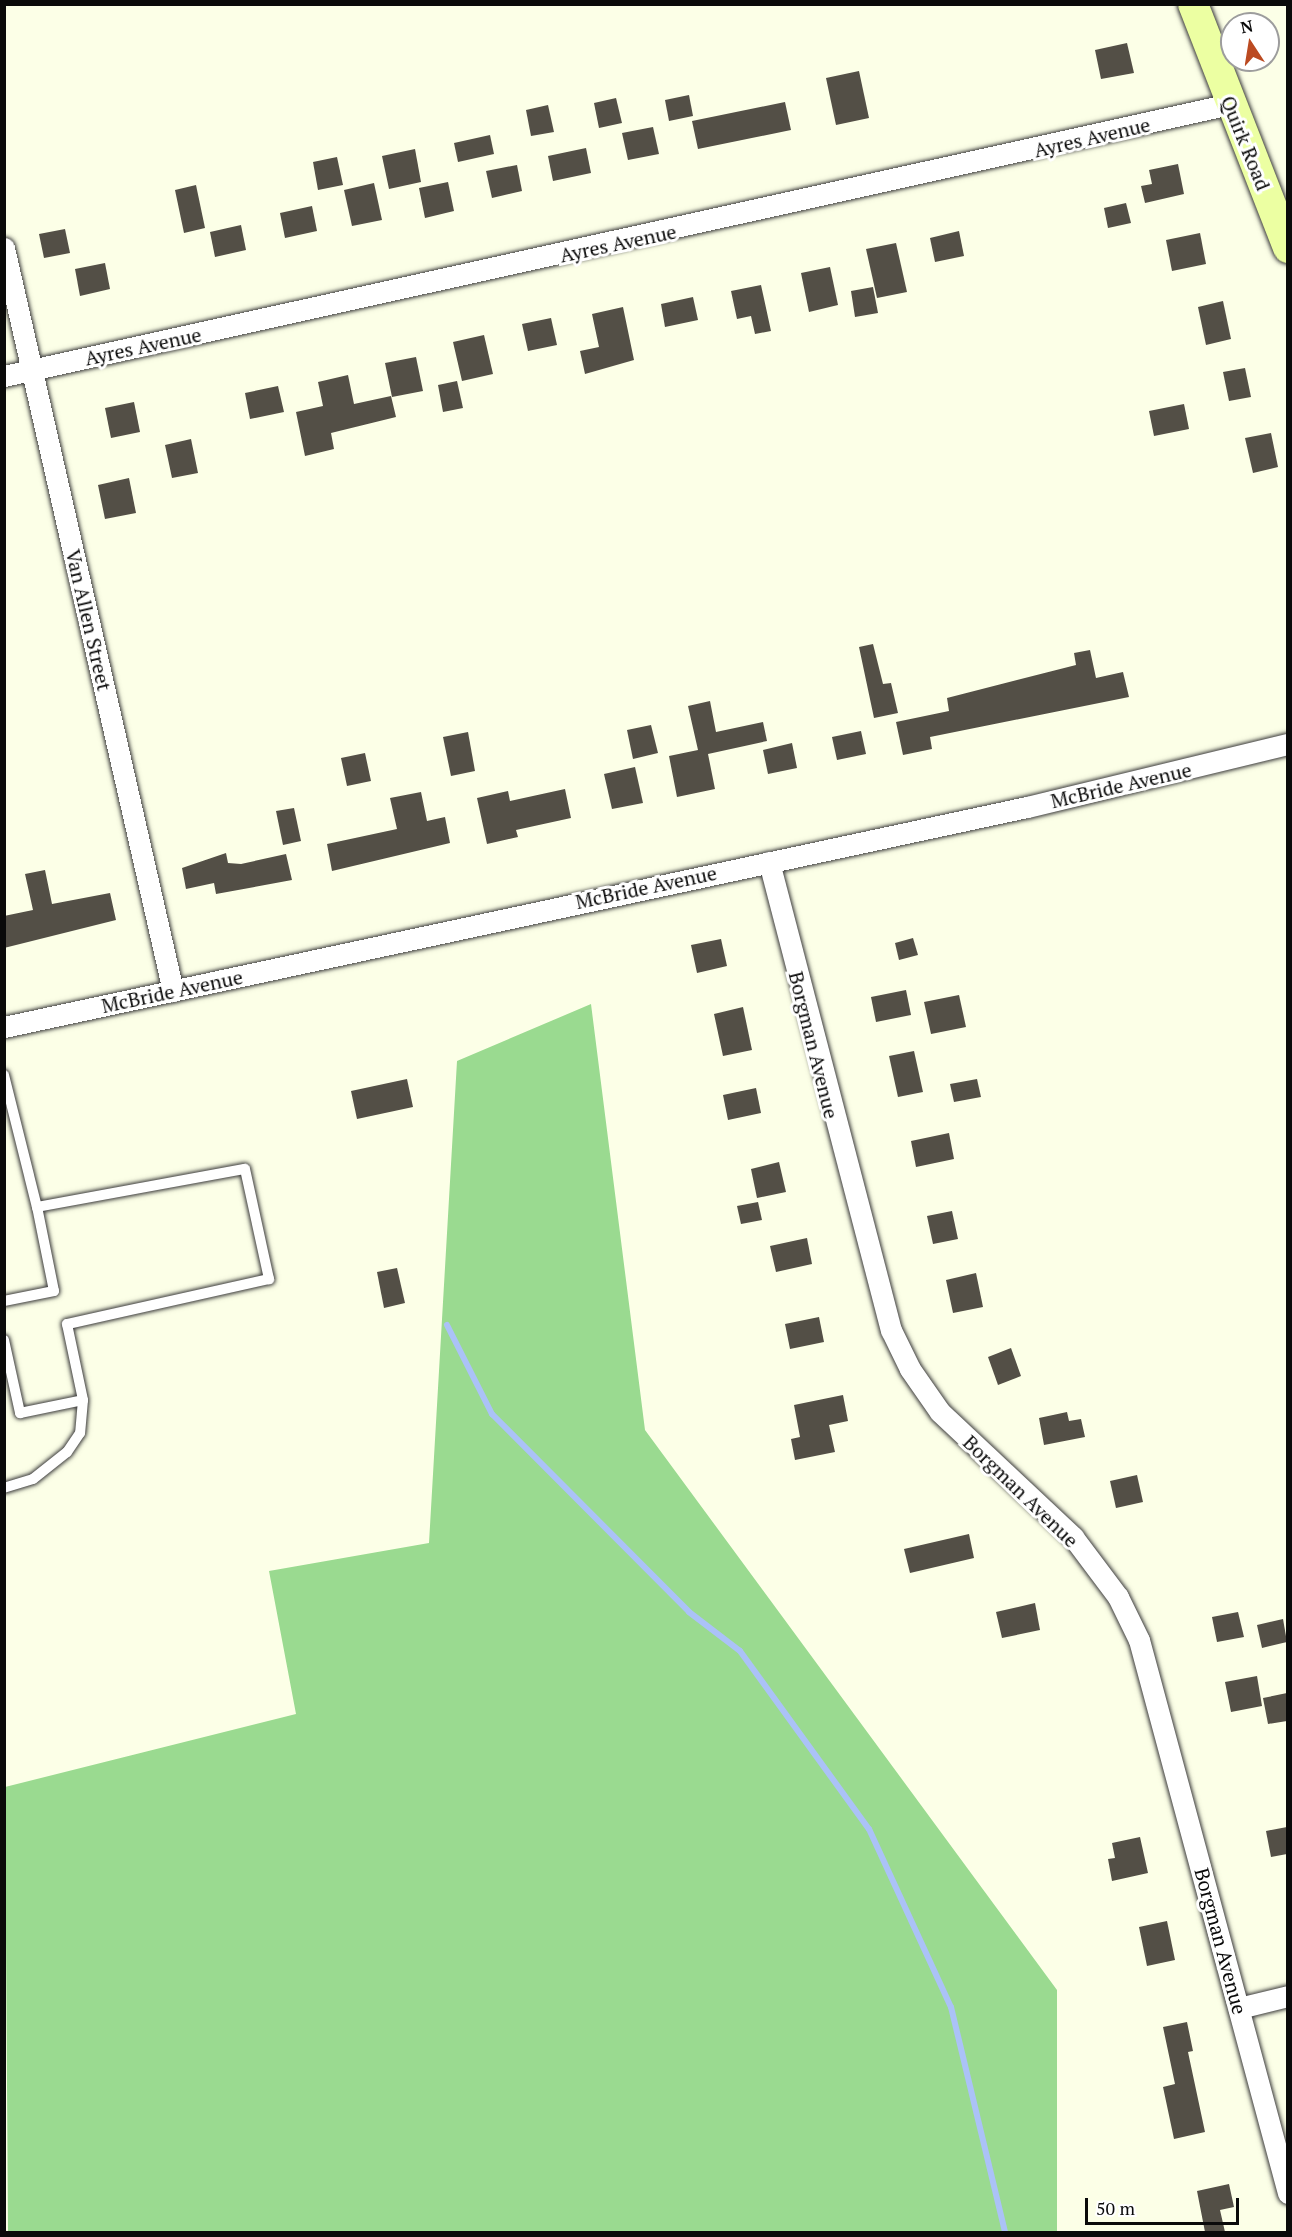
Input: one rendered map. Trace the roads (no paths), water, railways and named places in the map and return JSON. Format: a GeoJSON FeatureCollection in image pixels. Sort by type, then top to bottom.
{"type":"FeatureCollection","features":[{"type":"Feature","properties":{"kind":"street","name":"Quirk Road"},"geometry":{"type":"LineString","coordinates":[[1193,4],[1287,248]]}},
{"type":"Feature","properties":{"kind":"street","name":"Ayres Avenue"},"geometry":{"type":"LineString","coordinates":[[4,376],[1230,104]]}},
{"type":"Feature","properties":{"kind":"street","name":"Van Allen Street"},"geometry":{"type":"LineString","coordinates":[[4,248],[173,991]]}},
{"type":"Feature","properties":{"kind":"street","name":"McBride Avenue"},"geometry":{"type":"LineString","coordinates":[[4,1027],[1027,807],[1287,744]]}},
{"type":"Feature","properties":{"kind":"street","name":"Borgman Avenue"},"geometry":{"type":"LineString","coordinates":[[768,862],[891,1330],[910,1369],[940,1412],[1073,1538],[1129,1618],[1147,1662],[1287,2193]]}},
{"type":"Feature","properties":{"kind":"street"},"geometry":{"type":"LineString","coordinates":[[1239,2008],[1287,1996]]}},
{"type":"Feature","properties":{"kind":"lane"},"geometry":{"type":"LineString","coordinates":[[4,1075],[37,1207],[54,1291],[4,1301]]}},
{"type":"Feature","properties":{"kind":"lane"},"geometry":{"type":"LineString","coordinates":[[4,1488],[33,1479],[67,1452],[80,1433],[83,1400],[67,1324],[269,1279],[245,1169],[37,1207]]}},
{"type":"Feature","properties":{"kind":"lane"},"geometry":{"type":"LineString","coordinates":[[4,1340],[20,1413],[83,1400]]}},
{"type":"Feature","properties":{"kind":"waterway"},"geometry":{"type":"LineString","coordinates":[[447,1325],[492,1414],[689,1612],[740,1651],[869,1829],[951,2007],[1005,2232]]}}]}
